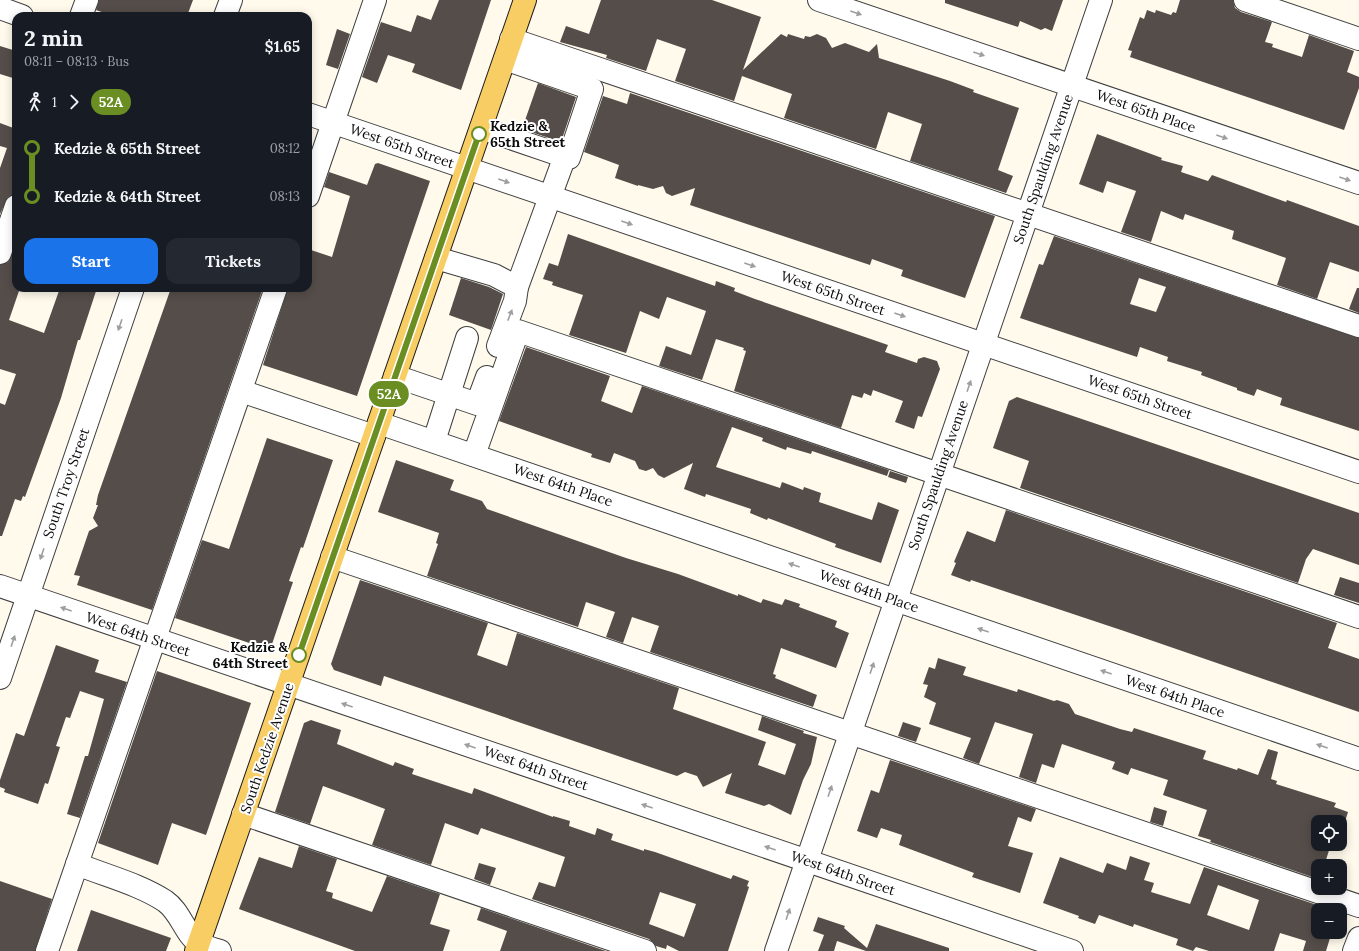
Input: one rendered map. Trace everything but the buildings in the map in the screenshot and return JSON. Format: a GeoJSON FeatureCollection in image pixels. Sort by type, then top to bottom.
{"type":"FeatureCollection","features":[{"type":"Feature","properties":{"kind":"main road","name":"South Kedzie Avenue"},"geometry":{"type":"LineString","coordinates":[[198,947],[525,0]]}},
{"type":"Feature","properties":{"kind":"street"},"geometry":{"type":"LineString","coordinates":[[82,12],[87,0]]}},
{"type":"Feature","properties":{"kind":"street"},"geometry":{"type":"LineString","coordinates":[[226,12],[231,0]]}},
{"type":"Feature","properties":{"kind":"street"},"geometry":{"type":"LineString","coordinates":[[312,184],[375,0]]}},
{"type":"Feature","properties":{"kind":"street","name":"West 65th Place"},"geometry":{"type":"LineString","coordinates":[[819,0],[1359,183]]}},
{"type":"Feature","properties":{"kind":"street","name":"South Spaulding Avenue"},"geometry":{"type":"LineString","coordinates":[[776,951],[1101,0]]}},
{"type":"Feature","properties":{"kind":"street"},"geometry":{"type":"LineString","coordinates":[[1245,0],[1359,39]]}},
{"type":"Feature","properties":{"kind":"street"},"geometry":{"type":"LineString","coordinates":[[0,8],[12,12]]}},
{"type":"Feature","properties":{"kind":"street"},"geometry":{"type":"LineString","coordinates":[[481,128],[569,158],[592,89],[508,49]]}},
{"type":"Feature","properties":{"kind":"street"},"geometry":{"type":"LineString","coordinates":[[508,49],[1028,214],[1359,326]]}},
{"type":"Feature","properties":{"kind":"street","name":"West 65th Street"},"geometry":{"type":"LineString","coordinates":[[312,115],[1359,472]]}},
{"type":"Feature","properties":{"kind":"street"},"geometry":{"type":"LineString","coordinates":[[395,376],[477,404],[515,301],[517,287],[565,156]]}},
{"type":"Feature","properties":{"kind":"street"},"geometry":{"type":"LineString","coordinates":[[0,253],[12,218]]}},
{"type":"Feature","properties":{"kind":"street"},"geometry":{"type":"LineString","coordinates":[[436,258],[494,275],[517,287]]}},
{"type":"Feature","properties":{"kind":"street","name":"South Troy Street"},"geometry":{"type":"LineString","coordinates":[[0,678],[132,292]]}},
{"type":"Feature","properties":{"kind":"street"},"geometry":{"type":"LineString","coordinates":[[48,951],[275,292]]}},
{"type":"Feature","properties":{"kind":"street"},"geometry":{"type":"LineString","coordinates":[[474,454],[518,331],[1359,616]]}},
{"type":"Feature","properties":{"kind":"street"},"geometry":{"type":"LineString","coordinates":[[434,441],[467,338]]}},
{"type":"Feature","properties":{"kind":"street","name":"West 64th Place"},"geometry":{"type":"LineString","coordinates":[[250,394],[376,429],[434,441],[474,454],[1359,759]]}},
{"type":"Feature","properties":{"kind":"street"},"geometry":{"type":"LineString","coordinates":[[332,556],[1359,906]]}},
{"type":"Feature","properties":{"kind":"street","name":"West 64th Street"},"geometry":{"type":"LineString","coordinates":[[0,586],[1072,951]]}},
{"type":"Feature","properties":{"kind":"street"},"geometry":{"type":"LineString","coordinates":[[244,814],[645,951]]}},
{"type":"Feature","properties":{"kind":"street"},"geometry":{"type":"LineString","coordinates":[[77,864],[150,893],[165,901],[176,910],[198,947],[220,951]]}},
{"type":"Feature","properties":{"kind":"street"},"geometry":{"type":"LineString","coordinates":[[1354,951],[1359,938]]}},
{"type":"Feature","properties":{"kind":"bus line","name":"52A"},"geometry":{"type":"LineString","coordinates":[[299,655],[479,134]]}},
{"type":"Feature","properties":{"kind":"place","name":"Kedzie & 65th Street"},"geometry":{"type":"Point","coordinates":[479,134]}},
{"type":"Feature","properties":{"kind":"place","name":"Kedzie & 64th Street"},"geometry":{"type":"Point","coordinates":[299,655]}}]}
